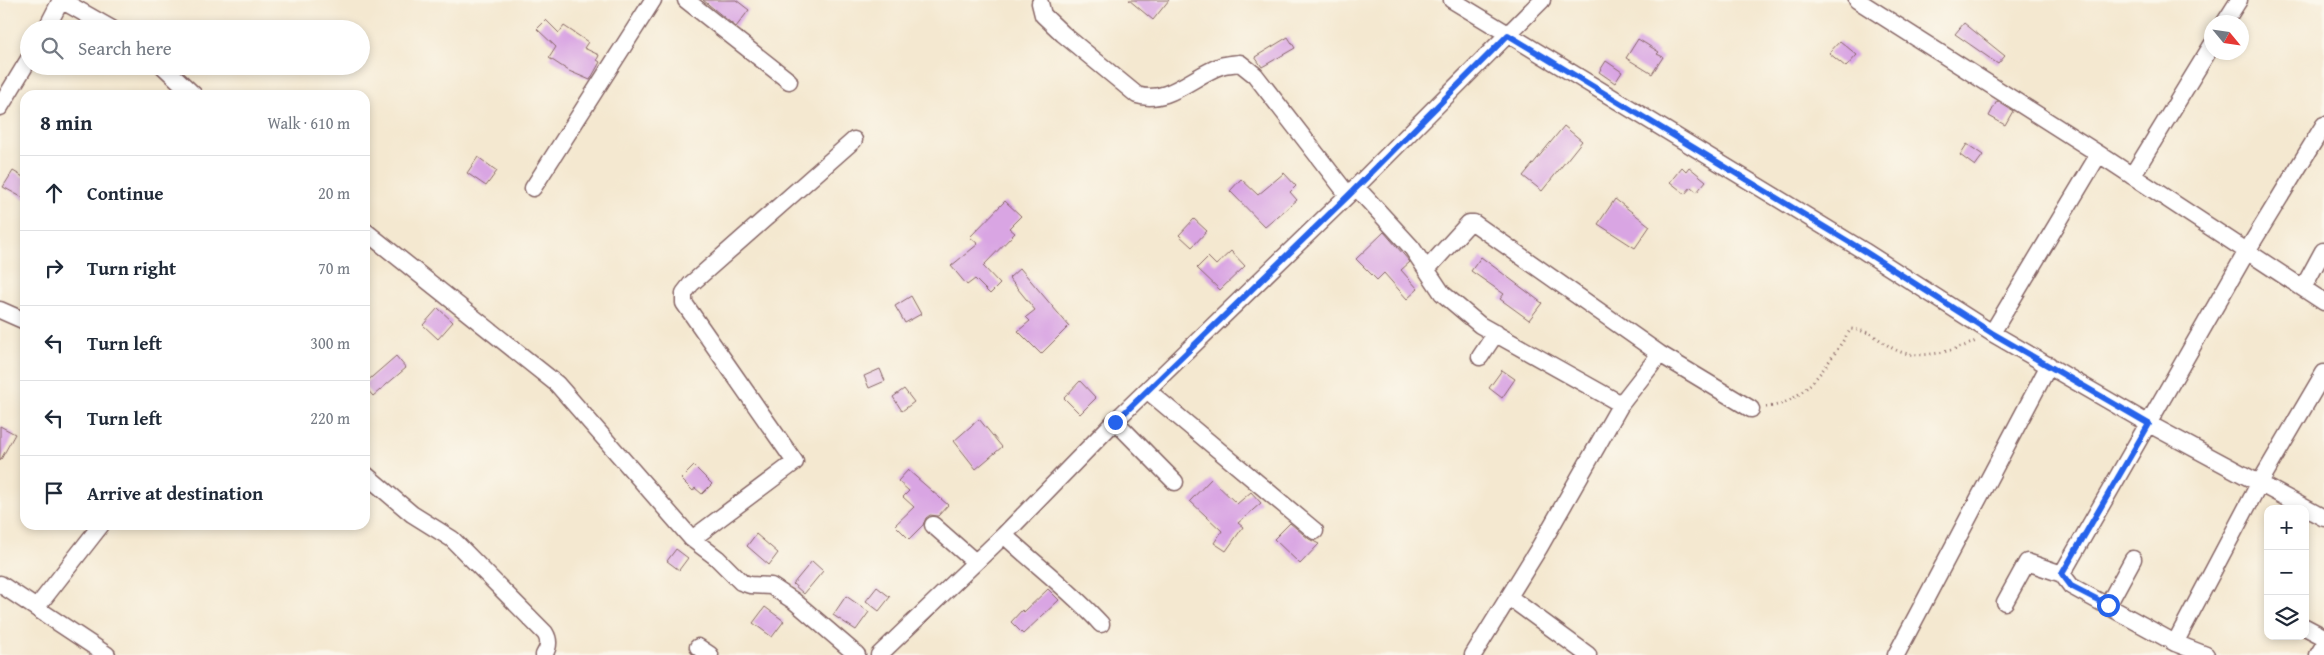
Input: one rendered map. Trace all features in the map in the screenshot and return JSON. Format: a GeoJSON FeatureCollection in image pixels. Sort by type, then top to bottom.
{"type":"FeatureCollection","features":[{"type":"Feature","properties":{"kind":"street"},"geometry":{"type":"LineString","coordinates":[[51,20],[61,0],[96,20]]}},
{"type":"Feature","properties":{"kind":"street"},"geometry":{"type":"LineString","coordinates":[[533,188],[654,0]]}},
{"type":"Feature","properties":{"kind":"street"},"geometry":{"type":"LineString","coordinates":[[686,0],[789,81]]}},
{"type":"Feature","properties":{"kind":"street"},"geometry":{"type":"LineString","coordinates":[[1452,0],[1864,251],[1992,333],[2149,424],[2324,518]]}},
{"type":"Feature","properties":{"kind":"street"},"geometry":{"type":"LineString","coordinates":[[879,655],[1004,535],[1115,422],[1352,191],[1542,0]]}},
{"type":"Feature","properties":{"kind":"street"},"geometry":{"type":"LineString","coordinates":[[1856,0],[2099,154],[2324,302]]}},
{"type":"Feature","properties":{"kind":"street"},"geometry":{"type":"LineString","coordinates":[[2229,15],[2239,0]]}},
{"type":"Feature","properties":{"kind":"street"},"geometry":{"type":"LineString","coordinates":[[1040,4],[1043,15],[1073,43],[1137,95],[1147,98],[1165,94],[1221,66],[1240,63],[1255,75],[1352,191],[1412,248],[1442,293],[1480,325],[1620,404]]}},
{"type":"Feature","properties":{"kind":"street"},"geometry":{"type":"LineString","coordinates":[[2132,176],[2204,58]]}},
{"type":"Feature","properties":{"kind":"street"},"geometry":{"type":"LineString","coordinates":[[0,107],[20,74]]}},
{"type":"Feature","properties":{"kind":"street"},"geometry":{"type":"LineString","coordinates":[[173,75],[189,90]]}},
{"type":"Feature","properties":{"kind":"street"},"geometry":{"type":"LineString","coordinates":[[2062,574],[2247,251],[2321,134]]}},
{"type":"Feature","properties":{"kind":"street"},"geometry":{"type":"LineString","coordinates":[[692,539],[795,462],[684,303],[684,293],[691,284],[854,140]]}},
{"type":"Feature","properties":{"kind":"street"},"geometry":{"type":"LineString","coordinates":[[1992,333],[2099,154]]}},
{"type":"Feature","properties":{"kind":"street"},"geometry":{"type":"LineString","coordinates":[[1427,269],[1469,223],[1474,223],[1660,354],[1751,409]]}},
{"type":"Feature","properties":{"kind":"street"},"geometry":{"type":"LineString","coordinates":[[370,236],[557,384],[692,539],[717,558],[741,582],[750,585],[771,586],[794,601],[857,655]]}},
{"type":"Feature","properties":{"kind":"street"},"geometry":{"type":"LineString","coordinates":[[2303,288],[2323,251]]}},
{"type":"Feature","properties":{"kind":"street"},"geometry":{"type":"LineString","coordinates":[[0,310],[20,319]]}},
{"type":"Feature","properties":{"kind":"street"},"geometry":{"type":"LineString","coordinates":[[1480,357],[1496,333]]}},
{"type":"Feature","properties":{"kind":"street"},"geometry":{"type":"LineString","coordinates":[[1474,655],[1620,404],[1660,354]]}},
{"type":"Feature","properties":{"kind":"street"},"geometry":{"type":"LineString","coordinates":[[1896,655],[2048,365]]}},
{"type":"Feature","properties":{"kind":"street"},"geometry":{"type":"LineString","coordinates":[[2175,643],[2259,484],[2324,373]]}},
{"type":"Feature","properties":{"kind":"street"},"geometry":{"type":"LineString","coordinates":[[1148,391],[1315,531]]}},
{"type":"Feature","properties":{"kind":"street"},"geometry":{"type":"LineString","coordinates":[[1115,422],[1175,482]]}},
{"type":"Feature","properties":{"kind":"street"},"geometry":{"type":"LineString","coordinates":[[370,478],[412,514],[452,539],[532,619],[548,638],[549,647],[544,655]]}},
{"type":"Feature","properties":{"kind":"street"},"geometry":{"type":"LineString","coordinates":[[934,526],[975,562]]}},
{"type":"Feature","properties":{"kind":"street"},"geometry":{"type":"LineString","coordinates":[[37,607],[97,530]]}},
{"type":"Feature","properties":{"kind":"street"},"geometry":{"type":"LineString","coordinates":[[1004,535],[1041,570],[1083,604],[1101,624]]}},
{"type":"Feature","properties":{"kind":"street"},"geometry":{"type":"LineString","coordinates":[[2108,605],[2133,559]]}},
{"type":"Feature","properties":{"kind":"street"},"geometry":{"type":"LineString","coordinates":[[2005,602],[2028,562],[2062,574],[2071,586],[2175,643],[2206,655]]}},
{"type":"Feature","properties":{"kind":"street"},"geometry":{"type":"LineString","coordinates":[[0,584],[106,655]]}},
{"type":"Feature","properties":{"kind":"street"},"geometry":{"type":"LineString","coordinates":[[1509,597],[1588,655]]}},
{"type":"Feature","properties":{"kind":"street"},"geometry":{"type":"LineString","coordinates":[[2309,629],[2324,637]]}},
{"type":"Feature","properties":{"kind":"street"},"geometry":{"type":"LineString","coordinates":[[2318,655],[2324,646]]}},
{"type":"Feature","properties":{"kind":"path"},"geometry":{"type":"LineString","coordinates":[[1751,409],[1780,406],[1816,380],[1851,330],[1869,331],[1898,351],[1928,355],[1960,348],[1992,333]]}},
{"type":"Feature","properties":{"kind":"building"},"geometry":{"type":"Polygon","coordinates":[[[703,0],[736,0],[749,10],[736,27],[703,0]]]}},
{"type":"Feature","properties":{"kind":"building"},"geometry":{"type":"Polygon","coordinates":[[[1129,0],[1169,0],[1153,20],[1129,0]]]}},
{"type":"Feature","properties":{"kind":"building"},"geometry":{"type":"Polygon","coordinates":[[[546,20],[559,33],[564,26],[588,42],[584,48],[599,55],[597,60],[600,62],[590,80],[569,71],[549,58],[556,47],[537,29],[546,20]]]}},
{"type":"Feature","properties":{"kind":"building"},"geometry":{"type":"Polygon","coordinates":[[[1964,23],[2005,56],[1998,64],[1955,34],[1964,23]]]}},
{"type":"Feature","properties":{"kind":"building"},"geometry":{"type":"Polygon","coordinates":[[[1288,37],[1295,48],[1262,67],[1255,57],[1288,37]]]}},
{"type":"Feature","properties":{"kind":"building"},"geometry":{"type":"Polygon","coordinates":[[[1638,39],[1659,52],[1657,54],[1663,57],[1652,74],[1626,58],[1638,39]]]}},
{"type":"Feature","properties":{"kind":"building"},"geometry":{"type":"Polygon","coordinates":[[[1840,41],[1857,55],[1846,67],[1829,53],[1840,41]]]}},
{"type":"Feature","properties":{"kind":"building"},"geometry":{"type":"Polygon","coordinates":[[[1606,61],[1622,72],[1615,83],[1599,72],[1606,61]]]}},
{"type":"Feature","properties":{"kind":"building"},"geometry":{"type":"Polygon","coordinates":[[[1997,101],[2013,111],[2005,125],[1989,116],[1997,101]]]}},
{"type":"Feature","properties":{"kind":"building"},"geometry":{"type":"Polygon","coordinates":[[[1564,126],[1582,141],[1542,191],[1523,176],[1564,126]]]}},
{"type":"Feature","properties":{"kind":"building"},"geometry":{"type":"Polygon","coordinates":[[[1967,144],[1983,155],[1975,166],[1960,155],[1967,144]]]}},
{"type":"Feature","properties":{"kind":"building"},"geometry":{"type":"Polygon","coordinates":[[[478,157],[497,171],[486,186],[467,173],[478,157]]]}},
{"type":"Feature","properties":{"kind":"building"},"geometry":{"type":"Polygon","coordinates":[[[1682,167],[1686,171],[1689,167],[1706,181],[1697,192],[1691,187],[1685,194],[1670,182],[1682,167]]]}},
{"type":"Feature","properties":{"kind":"building"},"geometry":{"type":"Polygon","coordinates":[[[13,171],[20,175],[20,196],[3,187],[13,171]]]}},
{"type":"Feature","properties":{"kind":"building"},"geometry":{"type":"Polygon","coordinates":[[[1284,173],[1296,186],[1290,192],[1297,200],[1265,227],[1230,191],[1241,179],[1258,195],[1284,173]]]}},
{"type":"Feature","properties":{"kind":"building"},"geometry":{"type":"Polygon","coordinates":[[[1615,199],[1650,226],[1635,248],[1598,224],[1615,199]]]}},
{"type":"Feature","properties":{"kind":"building"},"geometry":{"type":"Polygon","coordinates":[[[1005,201],[1021,216],[1009,228],[1015,233],[983,266],[1000,284],[990,294],[975,279],[967,285],[951,266],[978,244],[970,237],[1005,201]]]}},
{"type":"Feature","properties":{"kind":"building"},"geometry":{"type":"Polygon","coordinates":[[[1194,219],[1207,231],[1192,247],[1179,235],[1194,219]]]}},
{"type":"Feature","properties":{"kind":"building"},"geometry":{"type":"Polygon","coordinates":[[[1384,232],[1410,262],[1401,270],[1418,289],[1407,299],[1384,273],[1377,280],[1356,259],[1384,232]]]}},
{"type":"Feature","properties":{"kind":"building"},"geometry":{"type":"Polygon","coordinates":[[[1231,251],[1245,266],[1220,290],[1197,268],[1208,257],[1216,265],[1231,251]]]}},
{"type":"Feature","properties":{"kind":"building"},"geometry":{"type":"Polygon","coordinates":[[[1481,257],[1542,303],[1529,320],[1500,299],[1504,294],[1471,271],[1481,257]]]}},
{"type":"Feature","properties":{"kind":"building"},"geometry":{"type":"Polygon","coordinates":[[[1020,268],[1069,326],[1041,354],[1018,331],[1030,321],[1026,317],[1035,310],[1009,278],[1020,268]]]}},
{"type":"Feature","properties":{"kind":"building"},"geometry":{"type":"Polygon","coordinates":[[[911,296],[921,314],[905,323],[895,306],[911,296]]]}},
{"type":"Feature","properties":{"kind":"building"},"geometry":{"type":"Polygon","coordinates":[[[438,308],[453,322],[438,339],[423,325],[438,308]]]}},
{"type":"Feature","properties":{"kind":"building"},"geometry":{"type":"Polygon","coordinates":[[[396,356],[406,368],[373,396],[370,393],[370,379],[396,356]]]}},
{"type":"Feature","properties":{"kind":"building"},"geometry":{"type":"Polygon","coordinates":[[[880,369],[885,381],[869,388],[864,376],[880,369]]]}},
{"type":"Feature","properties":{"kind":"building"},"geometry":{"type":"Polygon","coordinates":[[[1502,370],[1515,379],[1502,398],[1489,388],[1502,370]]]}},
{"type":"Feature","properties":{"kind":"building"},"geometry":{"type":"Polygon","coordinates":[[[1080,381],[1096,398],[1080,414],[1064,398],[1080,381]]]}},
{"type":"Feature","properties":{"kind":"building"},"geometry":{"type":"Polygon","coordinates":[[[904,389],[914,402],[902,411],[893,397],[904,389]]]}},
{"type":"Feature","properties":{"kind":"building"},"geometry":{"type":"Polygon","coordinates":[[[979,419],[1002,447],[976,469],[954,441],[979,419]]]}},
{"type":"Feature","properties":{"kind":"building"},"geometry":{"type":"Polygon","coordinates":[[[0,426],[15,434],[0,461],[0,426]]]}},
{"type":"Feature","properties":{"kind":"building"},"geometry":{"type":"Polygon","coordinates":[[[694,466],[712,484],[702,494],[695,488],[693,491],[681,479],[694,466]]]}},
{"type":"Feature","properties":{"kind":"building"},"geometry":{"type":"Polygon","coordinates":[[[908,470],[948,505],[938,516],[930,515],[926,518],[923,525],[909,539],[895,525],[914,507],[903,497],[909,491],[898,481],[908,470]]]}},
{"type":"Feature","properties":{"kind":"building"},"geometry":{"type":"Polygon","coordinates":[[[1211,479],[1237,504],[1251,492],[1261,503],[1238,523],[1243,527],[1226,551],[1214,543],[1222,531],[1190,501],[1211,479]]]}},
{"type":"Feature","properties":{"kind":"building"},"geometry":{"type":"Polygon","coordinates":[[[1290,523],[1309,539],[1319,544],[1300,564],[1274,539],[1290,523]]]}},
{"type":"Feature","properties":{"kind":"building"},"geometry":{"type":"Polygon","coordinates":[[[756,534],[778,553],[769,565],[747,546],[756,534]]]}},
{"type":"Feature","properties":{"kind":"building"},"geometry":{"type":"Polygon","coordinates":[[[676,549],[688,558],[679,570],[667,561],[676,549]]]}},
{"type":"Feature","properties":{"kind":"building"},"geometry":{"type":"Polygon","coordinates":[[[812,561],[823,571],[804,594],[793,584],[812,561]]]}},
{"type":"Feature","properties":{"kind":"building"},"geometry":{"type":"Polygon","coordinates":[[[877,587],[890,597],[879,611],[866,601],[877,587]]]}},
{"type":"Feature","properties":{"kind":"building"},"geometry":{"type":"Polygon","coordinates":[[[1048,589],[1059,600],[1023,634],[1011,622],[1022,610],[1024,612],[1048,589]]]}},
{"type":"Feature","properties":{"kind":"building"},"geometry":{"type":"Polygon","coordinates":[[[846,596],[869,612],[856,630],[833,615],[846,596]]]}},
{"type":"Feature","properties":{"kind":"building"},"geometry":{"type":"Polygon","coordinates":[[[765,607],[784,621],[772,637],[753,623],[765,607]]]}},
{"type":"Feature","properties":{"kind":"route"},"geometry":{"type":"LineString","coordinates":[[1115,422],[1348,196],[1508,35],[1864,251],[1992,333],[2149,424],[2062,574],[2068,584],[2108,605]]}}]}
